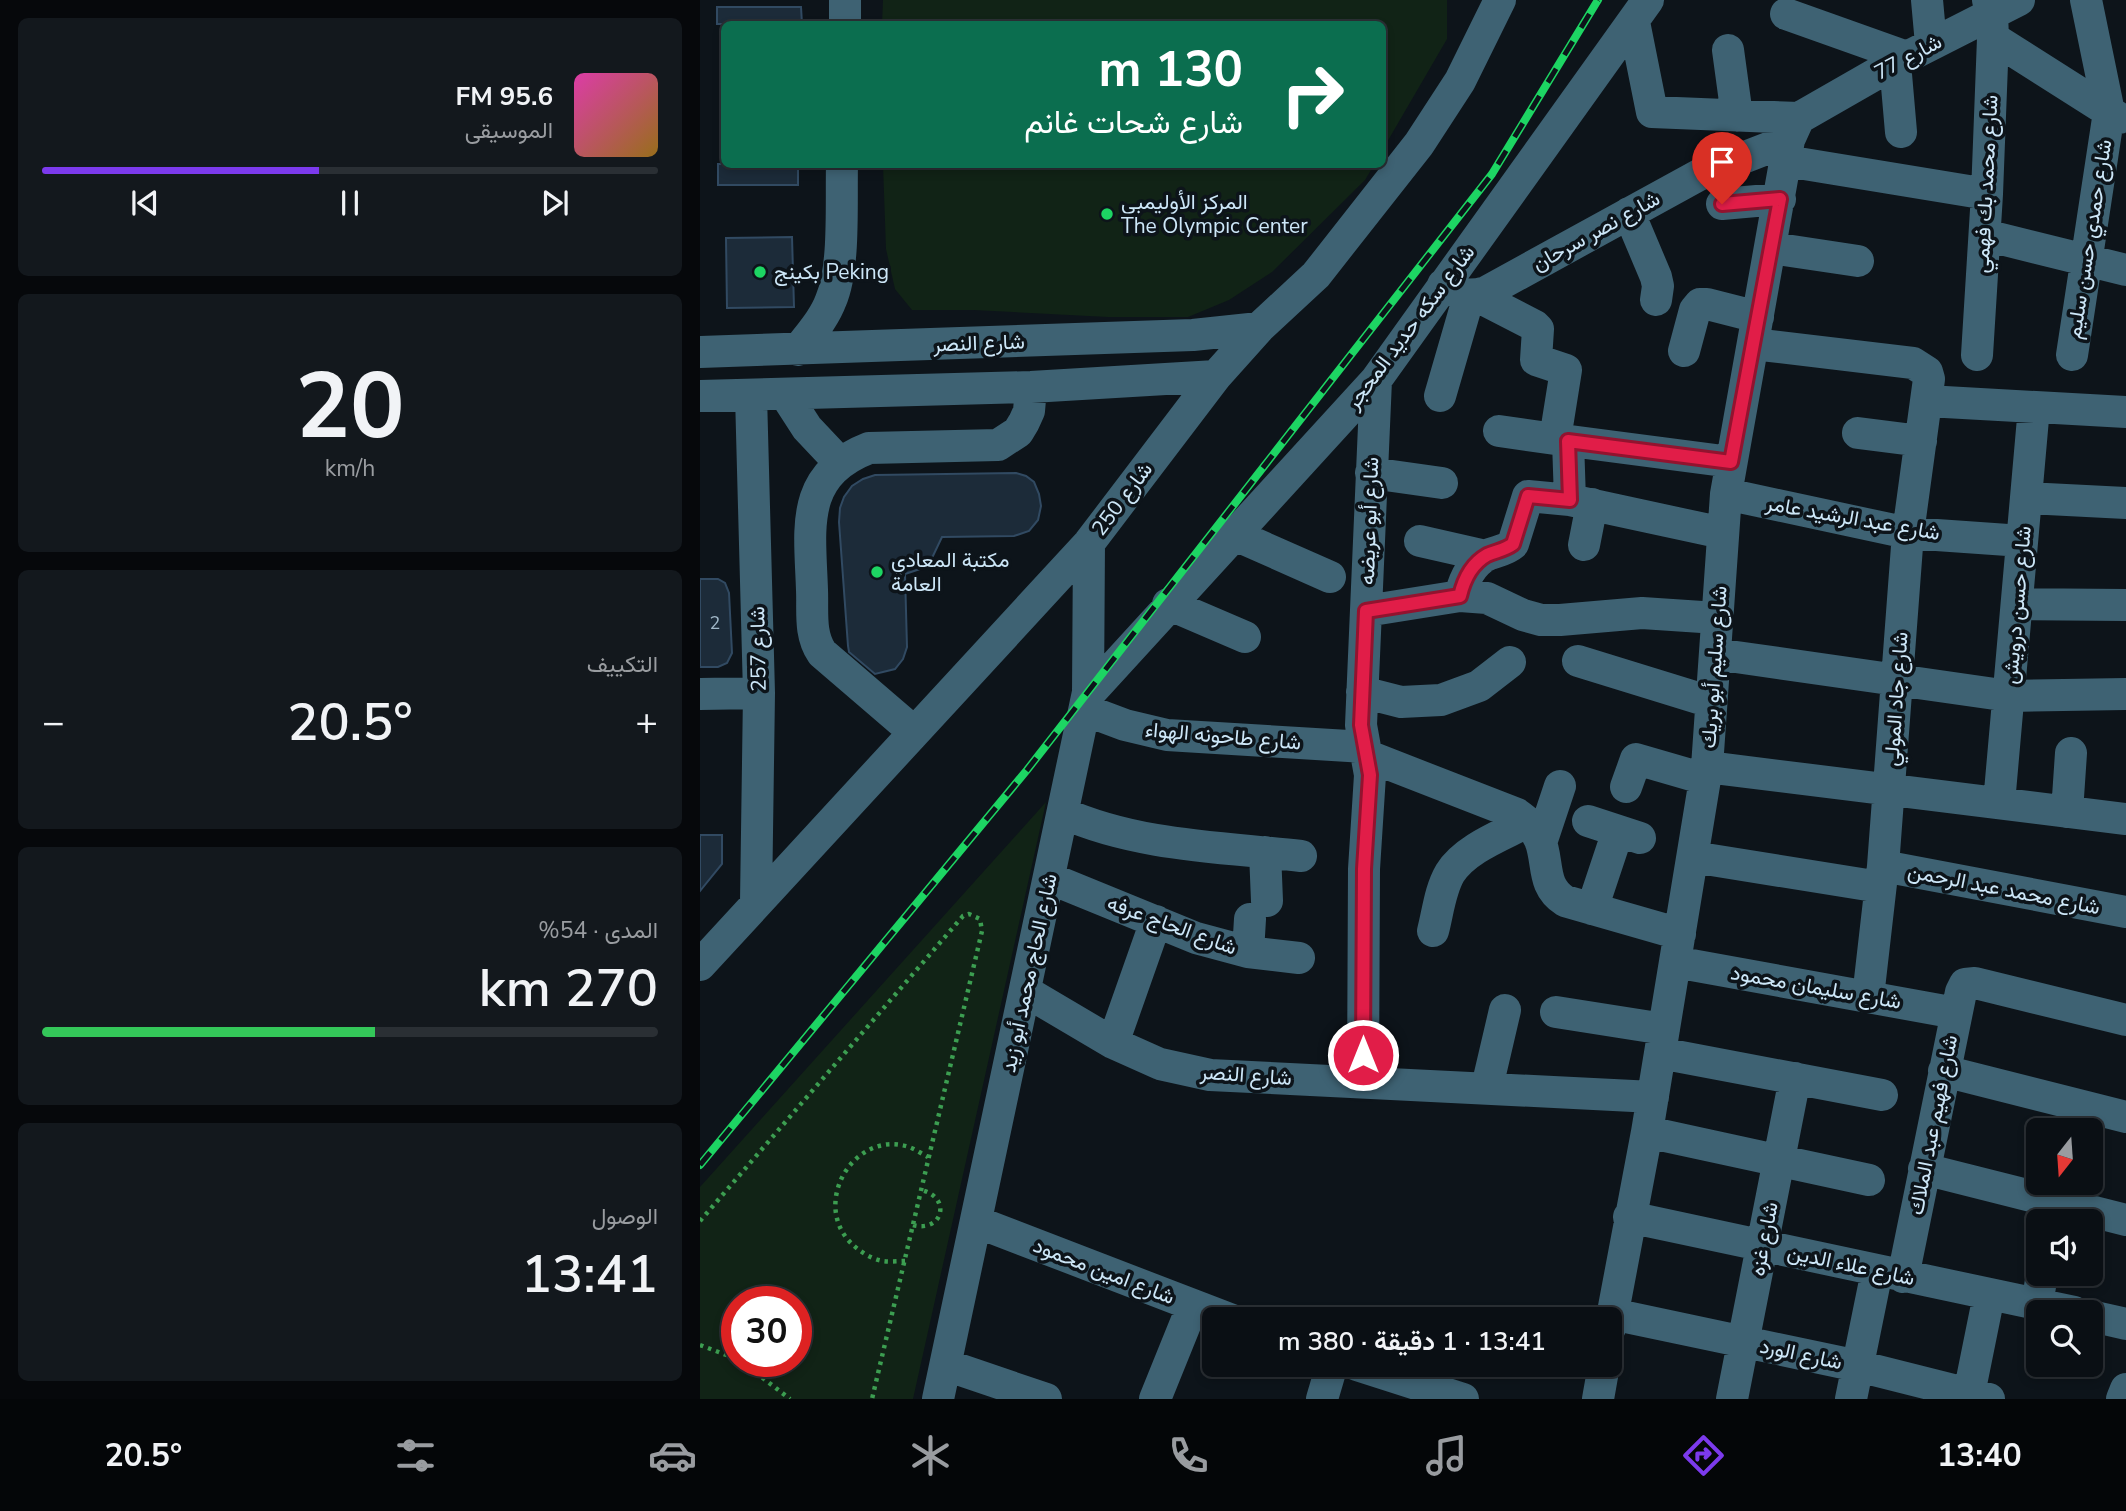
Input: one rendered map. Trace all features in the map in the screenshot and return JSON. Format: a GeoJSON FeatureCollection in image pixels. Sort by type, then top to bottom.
{"type":"FeatureCollection","features":[{"type":"Feature","properties":{"kind":"street"},"geometry":{"type":"LineString","coordinates":[[845,0],[845,21]]}},
{"type":"Feature","properties":{"kind":"street","name":"شارع 250"},"geometry":{"type":"LineString","coordinates":[[700,965],[1089,543],[1216,376],[1259,328],[1316,275],[1419,144],[1460,81],[1500,0]]}},
{"type":"Feature","properties":{"kind":"street"},"geometry":{"type":"LineString","coordinates":[[1901,132],[1911,54],[1927,0]]}},
{"type":"Feature","properties":{"kind":"street","name":"شارع حمدي حسن سليم"},"geometry":{"type":"LineString","coordinates":[[2072,355],[2087,260],[2117,117],[2086,0]]}},
{"type":"Feature","properties":{"kind":"street"},"geometry":{"type":"LineString","coordinates":[[1641,11],[1650,109],[1657,113],[1737,116],[1791,140],[1987,194]]}},
{"type":"Feature","properties":{"kind":"street","name":"شارع سكه حديد المحجر"},"geometry":{"type":"LineString","coordinates":[[1086,703],[1168,604],[1376,380],[1463,292],[1641,11]]}},
{"type":"Feature","properties":{"kind":"street"},"geometry":{"type":"LineString","coordinates":[[1998,13],[2117,117]]}},
{"type":"Feature","properties":{"kind":"street","name":"شارع 77"},"geometry":{"type":"LineString","coordinates":[[1791,140],[1911,54],[1998,13]]}},
{"type":"Feature","properties":{"kind":"street","name":"شارع محمد بك فهمي"},"geometry":{"type":"LineString","coordinates":[[1977,355],[1998,13]]}},
{"type":"Feature","properties":{"kind":"street"},"geometry":{"type":"LineString","coordinates":[[1786,14],[1911,54]]}},
{"type":"Feature","properties":{"kind":"street"},"geometry":{"type":"LineString","coordinates":[[1728,50],[1737,116]]}},
{"type":"Feature","properties":{"kind":"street","name":"شارع نصر سرحان"},"geometry":{"type":"LineString","coordinates":[[1463,292],[1486,292],[1699,175],[1791,140]]}},
{"type":"Feature","properties":{"kind":"street","name":"شارع سليم أبو بريك"},"geometry":{"type":"LineString","coordinates":[[1613,1307],[1647,1132],[1706,773],[1726,494],[1791,140]]}},
{"type":"Feature","properties":{"kind":"street"},"geometry":{"type":"LineString","coordinates":[[798,350],[824,315],[839,275],[842,168]]}},
{"type":"Feature","properties":{"kind":"street"},"geometry":{"type":"LineString","coordinates":[[1722,204],[1780,199]]}},
{"type":"Feature","properties":{"kind":"street"},"geometry":{"type":"LineString","coordinates":[[1629,213],[1656,277],[1656,300]]}},
{"type":"Feature","properties":{"kind":"street"},"geometry":{"type":"LineString","coordinates":[[1984,236],[2126,270]]}},
{"type":"Feature","properties":{"kind":"street"},"geometry":{"type":"LineString","coordinates":[[1771,248],[1858,261]]}},
{"type":"Feature","properties":{"kind":"street"},"geometry":{"type":"LineString","coordinates":[[1440,396],[1463,292],[1538,329],[1536,360],[1566,370],[1561,440],[1581,502],[1584,544]]}},
{"type":"Feature","properties":{"kind":"street"},"geometry":{"type":"LineString","coordinates":[[1684,351],[1695,310],[1700,304],[1707,304],[1756,331]]}},
{"type":"Feature","properties":{"kind":"street","name":"شارع النصر"},"geometry":{"type":"LineString","coordinates":[[700,352],[1193,335],[1259,328]]}},
{"type":"Feature","properties":{"kind":"street","name":"شارع جاد المولي"},"geometry":{"type":"LineString","coordinates":[[1756,331],[1913,363],[1927,372],[1929,379],[1908,533],[1882,876],[1868,997]]}},
{"type":"Feature","properties":{"kind":"street"},"geometry":{"type":"LineString","coordinates":[[700,396],[1031,387],[1216,376]]}},
{"type":"Feature","properties":{"kind":"street","name":"شارع أبو عريضه"},"geometry":{"type":"LineString","coordinates":[[1363,1081],[1364,869],[1370,775],[1361,725],[1376,380]]}},
{"type":"Feature","properties":{"kind":"street"},"geometry":{"type":"LineString","coordinates":[[914,732],[822,653],[814,638],[811,514],[817,491],[823,480],[840,463],[869,448],[998,445],[1018,432],[1024,422],[1029,411],[1031,387]]}},
{"type":"Feature","properties":{"kind":"street"},"geometry":{"type":"LineString","coordinates":[[785,394],[807,428],[840,463]]}},
{"type":"Feature","properties":{"kind":"street","name":"شارع 257"},"geometry":{"type":"LineString","coordinates":[[751,395],[759,694],[756,902]]}},
{"type":"Feature","properties":{"kind":"street"},"geometry":{"type":"LineString","coordinates":[[1927,401],[2126,412]]}},
{"type":"Feature","properties":{"kind":"street","name":"شارع حسن درويش"},"geometry":{"type":"LineString","coordinates":[[1999,803],[2034,407]]}},
{"type":"Feature","properties":{"kind":"street"},"geometry":{"type":"LineString","coordinates":[[1499,431],[1731,462]]}},
{"type":"Feature","properties":{"kind":"street"},"geometry":{"type":"LineString","coordinates":[[1858,433],[1921,441]]}},
{"type":"Feature","properties":{"kind":"street"},"geometry":{"type":"LineString","coordinates":[[1371,473],[1441,482]]}},
{"type":"Feature","properties":{"kind":"street","name":"شارع عبد الرشيد عامر"},"geometry":{"type":"LineString","coordinates":[[1726,494],[1908,533],[2022,541]]}},
{"type":"Feature","properties":{"kind":"street"},"geometry":{"type":"LineString","coordinates":[[1460,596],[1464,580],[1473,566],[1486,556],[1513,544],[1528,496],[1581,502],[1723,533]]}},
{"type":"Feature","properties":{"kind":"street"},"geometry":{"type":"LineString","coordinates":[[2026,498],[2126,503]]}},
{"type":"Feature","properties":{"kind":"street"},"geometry":{"type":"LineString","coordinates":[[1233,534],[1330,577]]}},
{"type":"Feature","properties":{"kind":"street"},"geometry":{"type":"LineString","coordinates":[[1420,541],[1486,556]]}},
{"type":"Feature","properties":{"kind":"street","name":"شارع الحاج محمد أبو زيد"},"geometry":{"type":"LineString","coordinates":[[938,1399],[1086,703],[1089,543]]}},
{"type":"Feature","properties":{"kind":"street"},"geometry":{"type":"LineString","coordinates":[[1366,611],[1460,596],[1487,598],[1523,615],[1541,620],[1642,613],[1717,618]]}},
{"type":"Feature","properties":{"kind":"street"},"geometry":{"type":"LineString","coordinates":[[1168,604],[1245,637]]}},
{"type":"Feature","properties":{"kind":"street"},"geometry":{"type":"LineString","coordinates":[[2017,604],[2126,605]]}},
{"type":"Feature","properties":{"kind":"street"},"geometry":{"type":"LineString","coordinates":[[1715,654],[2009,696],[2126,694]]}},
{"type":"Feature","properties":{"kind":"street"},"geometry":{"type":"LineString","coordinates":[[1578,661],[1711,702]]}},
{"type":"Feature","properties":{"kind":"street"},"geometry":{"type":"LineString","coordinates":[[1362,692],[1401,702],[1441,700],[1479,686],[1510,662]]}},
{"type":"Feature","properties":{"kind":"street"},"geometry":{"type":"LineString","coordinates":[[700,694],[759,694]]}},
{"type":"Feature","properties":{"kind":"street","name":"شارع طاحونه الهواء"},"geometry":{"type":"LineString","coordinates":[[1086,703],[1125,725],[1167,735],[1367,752],[1506,809],[1534,832]]}},
{"type":"Feature","properties":{"kind":"street"},"geometry":{"type":"LineString","coordinates":[[2067,811],[2071,752]]}},
{"type":"Feature","properties":{"kind":"street"},"geometry":{"type":"LineString","coordinates":[[1626,787],[1636,759],[1706,773],[1889,789],[2126,819]]}},
{"type":"Feature","properties":{"kind":"street"},"geometry":{"type":"LineString","coordinates":[[1433,931],[1444,886],[1462,859],[1534,832],[1560,786]]}},
{"type":"Feature","properties":{"kind":"street"},"geometry":{"type":"LineString","coordinates":[[1063,813],[1094,826],[1127,835],[1301,856]]}},
{"type":"Feature","properties":{"kind":"street"},"geometry":{"type":"LineString","coordinates":[[1588,821],[1629,835],[1592,909]]}},
{"type":"Feature","properties":{"kind":"street","name":"شارع سليمان محمود"},"geometry":{"type":"LineString","coordinates":[[1534,832],[1548,883],[1558,897],[1573,904],[1592,909],[1677,948],[1868,997],[1956,1013]]}},
{"type":"Feature","properties":{"kind":"street"},"geometry":{"type":"LineString","coordinates":[[1248,953],[1258,910],[1265,852]]}},
{"type":"Feature","properties":{"kind":"street","name":"شارع محمد عبد الرحمن"},"geometry":{"type":"LineString","coordinates":[[1693,857],[1882,876],[2126,912]]}},
{"type":"Feature","properties":{"kind":"street","name":"شارع الحاج عرفه"},"geometry":{"type":"LineString","coordinates":[[1049,878],[1152,910],[1196,938],[1248,953],[1299,958]]}},
{"type":"Feature","properties":{"kind":"street"},"geometry":{"type":"LineString","coordinates":[[1113,1043],[1152,910]]}},
{"type":"Feature","properties":{"kind":"street","name":"شارع فهيم عبد الملاك"},"geometry":{"type":"LineString","coordinates":[[1851,1399],[1858,1366],[1924,1169],[1956,1013],[1965,984],[1975,983],[2126,1020]]}},
{"type":"Feature","properties":{"kind":"street","name":"شارع النصر"},"geometry":{"type":"LineString","coordinates":[[1026,991],[1113,1043],[1160,1064],[1210,1075],[1653,1097]]}},
{"type":"Feature","properties":{"kind":"street"},"geometry":{"type":"LineString","coordinates":[[1487,1087],[1505,1010]]}},
{"type":"Feature","properties":{"kind":"street"},"geometry":{"type":"LineString","coordinates":[[1556,1012],[1795,1079],[1882,1095]]}},
{"type":"Feature","properties":{"kind":"street"},"geometry":{"type":"LineString","coordinates":[[1944,1071],[2072,1117],[2126,1117]]}},
{"type":"Feature","properties":{"kind":"street","name":"شارع غزه"},"geometry":{"type":"LineString","coordinates":[[1732,1399],[1795,1079]]}},
{"type":"Feature","properties":{"kind":"street"},"geometry":{"type":"LineString","coordinates":[[1647,1132],[1869,1180]]}},
{"type":"Feature","properties":{"kind":"street"},"geometry":{"type":"LineString","coordinates":[[1924,1169],[2126,1220]]}},
{"type":"Feature","properties":{"kind":"street","name":"شارع علاء الدين"},"geometry":{"type":"LineString","coordinates":[[1629,1217],[2026,1303]]}},
{"type":"Feature","properties":{"kind":"street","name":"شارع امين محمود"},"geometry":{"type":"LineString","coordinates":[[977,1222],[1202,1308]]}},
{"type":"Feature","properties":{"kind":"street"},"geometry":{"type":"LineString","coordinates":[[1975,1397],[1989,1295]]}},
{"type":"Feature","properties":{"kind":"street"},"geometry":{"type":"LineString","coordinates":[[1155,1399],[1193,1305]]}},
{"type":"Feature","properties":{"kind":"street"},"geometry":{"type":"LineString","coordinates":[[2103,1319],[2126,1324]]}},
{"type":"Feature","properties":{"kind":"street","name":"شارع الورد"},"geometry":{"type":"LineString","coordinates":[[1622,1323],[1744,1342],[1858,1366],[1975,1397]]}},
{"type":"Feature","properties":{"kind":"street"},"geometry":{"type":"LineString","coordinates":[[946,1365],[1046,1399]]}},
{"type":"Feature","properties":{"kind":"street"},"geometry":{"type":"LineString","coordinates":[[1322,1399],[1328,1377]]}},
{"type":"Feature","properties":{"kind":"street"},"geometry":{"type":"LineString","coordinates":[[1395,1377],[1464,1399]]}},
{"type":"Feature","properties":{"kind":"street"},"geometry":{"type":"LineString","coordinates":[[1598,1399],[1602,1377]]}},
{"type":"Feature","properties":{"kind":"street"},"geometry":{"type":"LineString","coordinates":[[2122,1399],[2126,1389]]}},
{"type":"Feature","properties":{"kind":"path"},"geometry":{"type":"LineString","coordinates":[[700,1222],[963,916],[975,915],[983,925],[982,931],[872,1399]]}},
{"type":"Feature","properties":{"kind":"path"},"geometry":{"type":"LineString","coordinates":[[905,1261],[881,1261],[860,1252],[843,1235],[835,1213],[835,1190],[845,1169],[862,1153],[884,1145],[907,1146],[928,1157]]}},
{"type":"Feature","properties":{"kind":"path"},"geometry":{"type":"LineString","coordinates":[[913,1225],[922,1228],[932,1225],[939,1218],[941,1208],[938,1199],[930,1192],[921,1190]]}},
{"type":"Feature","properties":{"kind":"path"},"geometry":{"type":"LineString","coordinates":[[700,1345],[721,1353]]}},
{"type":"Feature","properties":{"kind":"path"},"geometry":{"type":"LineString","coordinates":[[761,1377],[790,1399]]}},
{"type":"Feature","properties":{"kind":"green space"},"geometry":{"type":"Polygon","coordinates":[[[883,0],[1447,0],[1447,39],[1386,144],[1386,21],[882,21],[883,0]]]}},
{"type":"Feature","properties":{"kind":"green space","name":"المركز الأوليمبى The Olympic Center"},"geometry":{"type":"Polygon","coordinates":[[[883,168],[1372,168],[1365,180],[1272,272],[1229,300],[1188,317],[912,310],[895,289],[886,249],[883,168]]]}},
{"type":"Feature","properties":{"kind":"green space"},"geometry":{"type":"Polygon","coordinates":[[[1046,802],[913,1399],[700,1399],[700,1187],[1046,802]]]}},
{"type":"Feature","properties":{"kind":"building"},"geometry":{"type":"Polygon","coordinates":[[[717,7],[801,7],[802,21],[721,21],[721,24],[717,24],[717,7]]]}},
{"type":"Feature","properties":{"kind":"building"},"geometry":{"type":"Polygon","coordinates":[[[718,164],[721,164],[721,168],[798,168],[798,185],[718,185],[718,164]]]}},
{"type":"Feature","properties":{"kind":"building","name":"بكينج Peking"},"geometry":{"type":"Polygon","coordinates":[[[792,237],[794,307],[727,308],[726,238],[792,237]]]}},
{"type":"Feature","properties":{"kind":"building","name":"مكتبة المعادي العامة"},"geometry":{"type":"Polygon","coordinates":[[[1016,473],[1034,482],[1041,506],[1038,520],[1029,531],[1014,536],[942,537],[931,560],[920,569],[905,574],[907,647],[903,659],[895,669],[875,674],[849,652],[839,522],[844,497],[852,486],[875,475],[1016,473]]]}},
{"type":"Feature","properties":{"kind":"building"},"geometry":{"type":"Polygon","coordinates":[[[700,579],[718,579],[725,583],[729,593],[732,653],[727,663],[718,667],[700,667],[700,579]]]}},
{"type":"Feature","properties":{"kind":"building"},"geometry":{"type":"Polygon","coordinates":[[[700,835],[722,835],[722,864],[700,891],[700,835]]]}},
{"type":"Feature","properties":{"kind":"railway"},"geometry":{"type":"LineString","coordinates":[[700,1165],[1027,770],[1492,174],[1598,0]]}},
{"type":"Feature","properties":{"kind":"place","name":"المركز الأوليمبى The Olympic Center"},"geometry":{"type":"Point","coordinates":[1107,214]}},
{"type":"Feature","properties":{"kind":"place","name":"بكينج Peking"},"geometry":{"type":"Point","coordinates":[760,272]}},
{"type":"Feature","properties":{"kind":"place","name":"مكتبة المعادي العامة"},"geometry":{"type":"Point","coordinates":[877,572]}},
{"type":"Feature","properties":{"kind":"route"},"geometry":{"type":"LineString","coordinates":[[1363,1055],[1364,869],[1370,775],[1361,725],[1366,611],[1460,596],[1464,580],[1473,566],[1486,556],[1513,544],[1528,496],[1570,500],[1568,441],[1731,462],[1780,199],[1722,204]]}}]}
